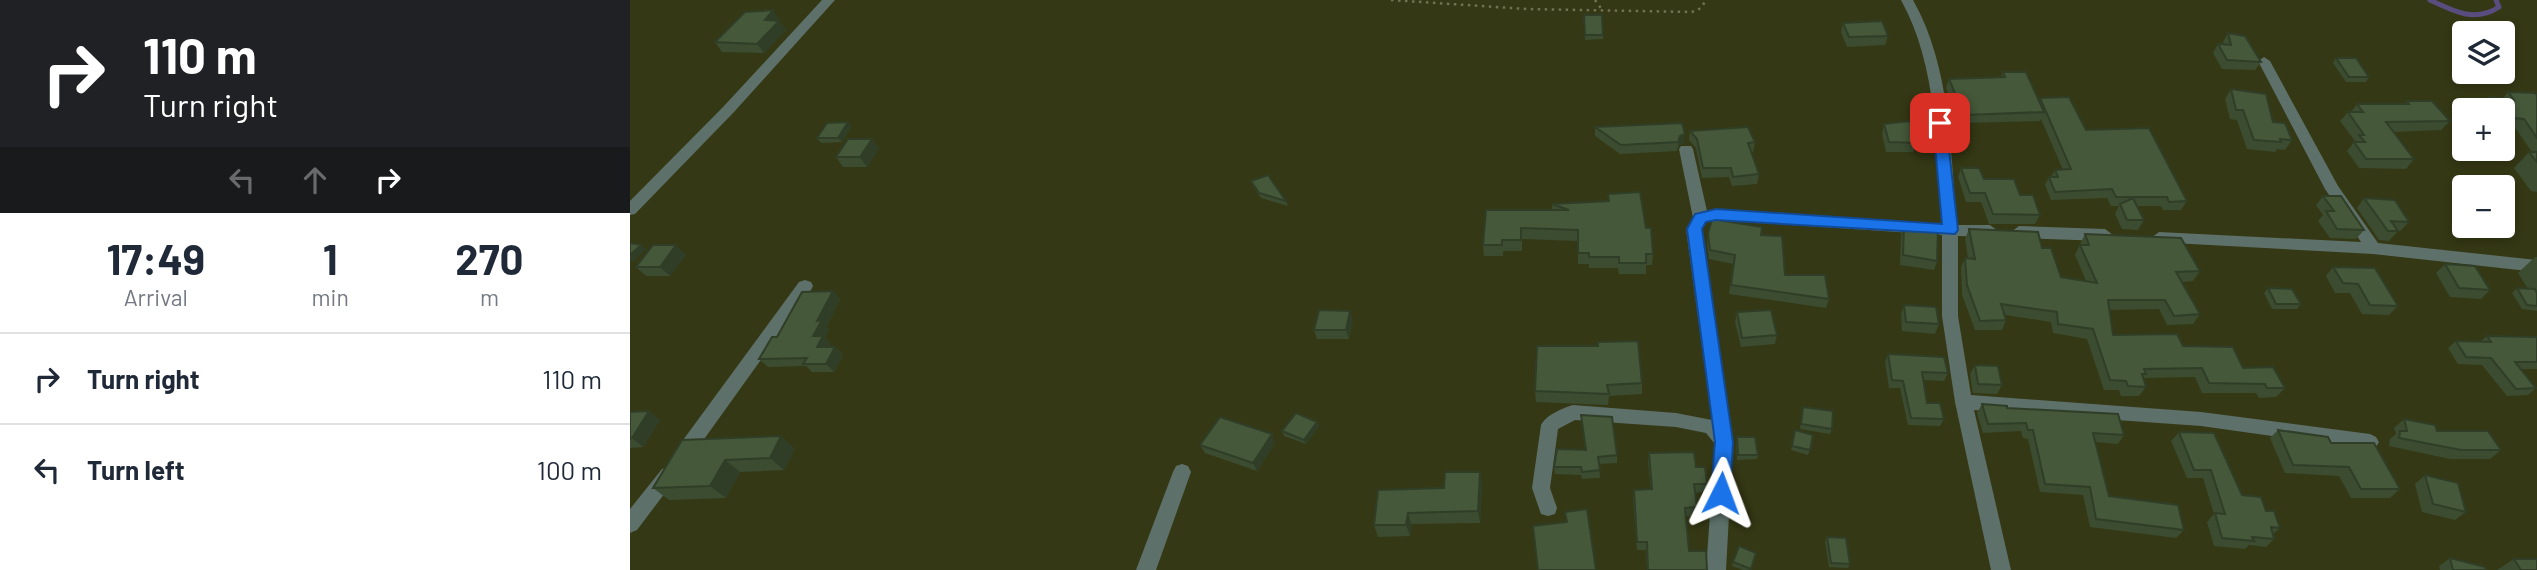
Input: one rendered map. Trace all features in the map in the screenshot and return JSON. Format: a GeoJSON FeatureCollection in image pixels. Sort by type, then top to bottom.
{"type":"FeatureCollection","features":[{"type":"Feature","properties":{"kind":"street"},"geometry":{"type":"LineString","coordinates":[[630,210],[729,109],[829,0]]}},
{"type":"Feature","properties":{"kind":"street"},"geometry":{"type":"LineString","coordinates":[[1908,0],[1915,10],[1934,70],[1950,230],[1950,316],[1964,402],[2001,570]]}},
{"type":"Feature","properties":{"kind":"street"},"geometry":{"type":"LineString","coordinates":[[2264,61],[2332,189],[2373,248]]}},
{"type":"Feature","properties":{"kind":"street"},"geometry":{"type":"LineString","coordinates":[[1686,149],[1701,218],[1694,229],[1724,442],[1716,570]]}},
{"type":"Feature","properties":{"kind":"street"},"geometry":{"type":"LineString","coordinates":[[1701,218],[1716,215],[1950,230],[2118,236]]}},
{"type":"Feature","properties":{"kind":"street"},"geometry":{"type":"LineString","coordinates":[[2146,237],[2373,248],[2537,266]]}},
{"type":"Feature","properties":{"kind":"street"},"geometry":{"type":"LineString","coordinates":[[630,524],[805,286]]}},
{"type":"Feature","properties":{"kind":"street"},"geometry":{"type":"LineString","coordinates":[[1964,402],[2201,419],[2370,442]]}},
{"type":"Feature","properties":{"kind":"street"},"geometry":{"type":"LineString","coordinates":[[1548,508],[1541,488],[1550,425],[1573,412],[1676,420],[1711,427],[1724,442]]}},
{"type":"Feature","properties":{"kind":"street"},"geometry":{"type":"LineString","coordinates":[[1146,570],[1182,472]]}},
{"type":"Feature","properties":{"kind":"path"},"geometry":{"type":"LineString","coordinates":[[1391,0],[1603,11],[1692,12],[1701,8],[1706,0]]}},
{"type":"Feature","properties":{"kind":"path"},"geometry":{"type":"LineString","coordinates":[[1595,0],[1603,11]]}},
{"type":"Feature","properties":{"kind":"building"},"geometry":{"type":"Polygon","coordinates":[[[773,10],[765,20],[779,21],[757,44],[715,42],[745,12],[773,10]]]}},
{"type":"Feature","properties":{"kind":"building"},"geometry":{"type":"Polygon","coordinates":[[[1584,15],[1602,15],[1603,35],[1585,35],[1584,15]]]}},
{"type":"Feature","properties":{"kind":"building"},"geometry":{"type":"Polygon","coordinates":[[[1882,21],[1888,36],[1849,37],[1843,23],[1882,21]]]}},
{"type":"Feature","properties":{"kind":"building"},"geometry":{"type":"Polygon","coordinates":[[[2228,33],[2245,36],[2261,62],[2227,60],[2218,44],[2231,45],[2228,33]]]}},
{"type":"Feature","properties":{"kind":"building"},"geometry":{"type":"Polygon","coordinates":[[[2336,58],[2356,58],[2369,77],[2349,77],[2336,58]]]}},
{"type":"Feature","properties":{"kind":"building"},"geometry":{"type":"Polygon","coordinates":[[[2003,72],[2026,72],[2044,112],[1964,115],[1949,79],[2005,77],[2003,72]]]}},
{"type":"Feature","properties":{"kind":"building"},"geometry":{"type":"Polygon","coordinates":[[[2231,89],[2266,94],[2273,122],[2285,123],[2292,140],[2254,140],[2243,110],[2236,110],[2231,89]]]}},
{"type":"Feature","properties":{"kind":"building"},"geometry":{"type":"Polygon","coordinates":[[[2508,92],[2537,95],[2537,138],[2524,119],[2515,118],[2515,98],[2508,92]]]}},
{"type":"Feature","properties":{"kind":"building"},"geometry":{"type":"Polygon","coordinates":[[[2069,97],[2086,130],[2149,128],[2187,201],[2169,202],[2167,197],[2116,197],[2112,189],[2055,192],[2049,177],[2058,177],[2055,170],[2071,169],[2040,98],[2069,97]]]}},
{"type":"Feature","properties":{"kind":"building"},"geometry":{"type":"Polygon","coordinates":[[[2407,101],[2432,101],[2450,121],[2386,122],[2414,159],[2366,159],[2354,142],[2365,142],[2359,135],[2364,135],[2348,112],[2363,112],[2357,104],[2409,104],[2407,101]]]}},
{"type":"Feature","properties":{"kind":"building"},"geometry":{"type":"Polygon","coordinates":[[[1910,121],[1916,143],[1889,142],[1884,124],[1910,121]]]}},
{"type":"Feature","properties":{"kind":"building"},"geometry":{"type":"Polygon","coordinates":[[[848,122],[838,138],[817,138],[827,123],[848,122]]]}},
{"type":"Feature","properties":{"kind":"building"},"geometry":{"type":"Polygon","coordinates":[[[1682,123],[1685,134],[1680,136],[1678,142],[1621,145],[1595,127],[1682,123]]]}},
{"type":"Feature","properties":{"kind":"building"},"geometry":{"type":"Polygon","coordinates":[[[1748,127],[1755,142],[1748,143],[1759,174],[1733,177],[1731,168],[1703,168],[1697,139],[1690,131],[1748,127]]]}},
{"type":"Feature","properties":{"kind":"building"},"geometry":{"type":"Polygon","coordinates":[[[848,139],[872,139],[860,157],[836,157],[848,139]]]}},
{"type":"Feature","properties":{"kind":"building"},"geometry":{"type":"Polygon","coordinates":[[[2529,152],[2537,152],[2537,162],[2529,152]]]}},
{"type":"Feature","properties":{"kind":"building"},"geometry":{"type":"Polygon","coordinates":[[[1961,168],[1979,168],[1984,179],[2014,179],[2020,195],[2033,195],[2040,215],[1993,214],[1985,193],[1970,193],[1961,168]]]}},
{"type":"Feature","properties":{"kind":"building"},"geometry":{"type":"Polygon","coordinates":[[[1268,175],[1286,201],[1259,193],[1251,181],[1268,175]]]}},
{"type":"Feature","properties":{"kind":"building"},"geometry":{"type":"Polygon","coordinates":[[[1640,192],[1646,228],[1651,228],[1653,254],[1646,254],[1646,263],[1619,263],[1619,257],[1589,257],[1589,253],[1578,253],[1578,230],[1521,228],[1521,240],[1502,240],[1502,245],[1483,245],[1486,210],[1569,210],[1552,204],[1609,201],[1608,194],[1640,192]]]}},
{"type":"Feature","properties":{"kind":"building"},"geometry":{"type":"Polygon","coordinates":[[[2323,196],[2341,196],[2364,230],[2337,229],[2326,211],[2334,211],[2323,196]]]}},
{"type":"Feature","properties":{"kind":"building"},"geometry":{"type":"Polygon","coordinates":[[[2133,198],[2144,220],[2127,220],[2120,204],[2133,198]]]}},
{"type":"Feature","properties":{"kind":"building"},"geometry":{"type":"Polygon","coordinates":[[[2364,198],[2395,200],[2409,222],[2391,221],[2398,231],[2388,231],[2364,198]]]}},
{"type":"Feature","properties":{"kind":"building"},"geometry":{"type":"Polygon","coordinates":[[[1712,219],[1762,227],[1761,235],[1782,236],[1785,275],[1825,275],[1829,299],[1731,285],[1735,255],[1710,250],[1708,234],[1712,219]]]}},
{"type":"Feature","properties":{"kind":"building"},"geometry":{"type":"Polygon","coordinates":[[[1904,225],[1938,228],[1937,261],[1903,255],[1904,225]]]}},
{"type":"Feature","properties":{"kind":"building"},"geometry":{"type":"Polygon","coordinates":[[[1969,229],[2038,232],[2042,248],[2051,248],[2061,277],[2097,283],[2080,245],[2089,245],[2085,234],[2181,238],[2200,271],[2176,272],[2200,314],[2174,316],[2165,300],[2108,300],[2113,335],[2177,334],[2183,346],[2233,347],[2243,368],[2273,367],[2285,388],[2267,388],[2265,384],[2209,383],[2202,368],[2144,369],[2146,374],[2142,374],[2146,387],[2128,386],[2126,381],[2110,380],[2093,329],[2058,324],[2057,312],[2001,304],[2006,320],[1980,321],[1967,285],[1965,258],[1975,259],[1969,229]]]}},
{"type":"Feature","properties":{"kind":"building"},"geometry":{"type":"Polygon","coordinates":[[[630,243],[641,245],[630,255],[630,243]]]}},
{"type":"Feature","properties":{"kind":"building"},"geometry":{"type":"Polygon","coordinates":[[[653,245],[676,245],[660,267],[636,267],[653,245]]]}},
{"type":"Feature","properties":{"kind":"building"},"geometry":{"type":"Polygon","coordinates":[[[2445,264],[2475,266],[2490,290],[2459,288],[2445,264]]]}},
{"type":"Feature","properties":{"kind":"building"},"geometry":{"type":"Polygon","coordinates":[[[2333,267],[2375,268],[2398,306],[2370,305],[2358,284],[2343,283],[2333,267]]]}},
{"type":"Feature","properties":{"kind":"building"},"geometry":{"type":"Polygon","coordinates":[[[2268,288],[2292,289],[2301,304],[2276,304],[2268,288]]]}},
{"type":"Feature","properties":{"kind":"building"},"geometry":{"type":"Polygon","coordinates":[[[2517,288],[2535,289],[2537,306],[2527,305],[2517,288]]]}},
{"type":"Feature","properties":{"kind":"building"},"geometry":{"type":"Polygon","coordinates":[[[833,291],[817,321],[822,320],[813,336],[823,336],[817,347],[835,347],[826,364],[803,364],[807,358],[759,359],[772,337],[777,337],[802,292],[833,291]]]}},
{"type":"Feature","properties":{"kind":"building"},"geometry":{"type":"Polygon","coordinates":[[[1904,305],[1936,307],[1939,324],[1906,322],[1904,305]]]}},
{"type":"Feature","properties":{"kind":"building"},"geometry":{"type":"Polygon","coordinates":[[[1319,310],[1350,311],[1346,330],[1314,330],[1319,310]]]}},
{"type":"Feature","properties":{"kind":"building"},"geometry":{"type":"Polygon","coordinates":[[[1771,310],[1777,335],[1742,338],[1737,312],[1771,310]]]}},
{"type":"Feature","properties":{"kind":"building"},"geometry":{"type":"Polygon","coordinates":[[[2487,336],[2537,337],[2537,362],[2515,362],[2536,388],[2516,389],[2491,358],[2466,357],[2456,341],[2491,342],[2487,336]]]}},
{"type":"Feature","properties":{"kind":"building"},"geometry":{"type":"Polygon","coordinates":[[[1638,341],[1642,383],[1607,385],[1609,394],[1535,391],[1537,346],[1598,346],[1598,342],[1638,341]]]}},
{"type":"Feature","properties":{"kind":"building"},"geometry":{"type":"Polygon","coordinates":[[[1888,354],[1944,357],[1948,373],[1922,372],[1927,403],[1940,403],[1944,419],[1911,418],[1903,381],[1892,380],[1888,354]]]}},
{"type":"Feature","properties":{"kind":"building"},"geometry":{"type":"Polygon","coordinates":[[[1975,365],[1998,366],[2002,385],[1978,384],[1975,365]]]}},
{"type":"Feature","properties":{"kind":"building"},"geometry":{"type":"Polygon","coordinates":[[[1982,404],[2007,408],[2118,414],[2124,435],[2093,433],[2109,496],[2178,505],[2184,530],[2096,519],[2090,487],[2045,484],[2033,430],[2028,430],[2026,423],[1988,424],[1982,404]]]}},
{"type":"Feature","properties":{"kind":"building"},"geometry":{"type":"Polygon","coordinates":[[[1803,407],[1833,411],[1832,429],[1801,424],[1803,407]]]}},
{"type":"Feature","properties":{"kind":"building"},"geometry":{"type":"Polygon","coordinates":[[[649,411],[632,438],[630,439],[630,412],[649,411]]]}},
{"type":"Feature","properties":{"kind":"building"},"geometry":{"type":"Polygon","coordinates":[[[1296,413],[1317,422],[1304,440],[1282,431],[1296,413]]]}},
{"type":"Feature","properties":{"kind":"building"},"geometry":{"type":"Polygon","coordinates":[[[1581,415],[1612,417],[1617,455],[1598,457],[1600,470],[1582,472],[1581,467],[1554,467],[1557,449],[1586,450],[1581,415]]]}},
{"type":"Feature","properties":{"kind":"building"},"geometry":{"type":"Polygon","coordinates":[[[1220,417],[1272,434],[1253,463],[1200,445],[1220,417]]]}},
{"type":"Feature","properties":{"kind":"building"},"geometry":{"type":"Polygon","coordinates":[[[2404,419],[2435,425],[2437,431],[2488,431],[2501,450],[2461,450],[2399,438],[2400,431],[2407,431],[2404,419]]]}},
{"type":"Feature","properties":{"kind":"building"},"geometry":{"type":"Polygon","coordinates":[[[1795,430],[1813,435],[1810,450],[1792,446],[1795,430]]]}},
{"type":"Feature","properties":{"kind":"building"},"geometry":{"type":"Polygon","coordinates":[[[2278,430],[2328,437],[2331,443],[2374,443],[2400,489],[2361,489],[2349,467],[2293,465],[2278,430]]]}},
{"type":"Feature","properties":{"kind":"building"},"geometry":{"type":"Polygon","coordinates":[[[2179,432],[2214,433],[2242,495],[2261,497],[2266,511],[2274,511],[2280,528],[2271,527],[2274,539],[2252,537],[2254,541],[2222,538],[2215,513],[2225,514],[2211,470],[2194,470],[2179,432]]]}},
{"type":"Feature","properties":{"kind":"building"},"geometry":{"type":"Polygon","coordinates":[[[781,436],[770,458],[725,460],[710,486],[653,488],[682,440],[781,436]]]}},
{"type":"Feature","properties":{"kind":"building"},"geometry":{"type":"Polygon","coordinates":[[[1737,437],[1755,437],[1758,455],[1738,455],[1737,437]]]}},
{"type":"Feature","properties":{"kind":"building"},"geometry":{"type":"Polygon","coordinates":[[[1694,452],[1696,467],[1705,467],[1707,484],[1694,484],[1697,507],[1685,508],[1689,551],[1706,551],[1707,570],[1648,570],[1647,542],[1637,542],[1634,490],[1652,489],[1649,453],[1694,452]]]}},
{"type":"Feature","properties":{"kind":"building"},"geometry":{"type":"Polygon","coordinates":[[[1445,472],[1480,472],[1478,511],[1408,513],[1406,525],[1374,525],[1378,490],[1444,488],[1445,472]]]}},
{"type":"Feature","properties":{"kind":"building"},"geometry":{"type":"Polygon","coordinates":[[[2425,475],[2458,483],[2466,512],[2433,504],[2425,475]]]}},
{"type":"Feature","properties":{"kind":"building"},"geometry":{"type":"Polygon","coordinates":[[[1587,509],[1596,570],[1538,570],[1533,526],[1567,522],[1565,512],[1587,509]]]}},
{"type":"Feature","properties":{"kind":"building"},"geometry":{"type":"Polygon","coordinates":[[[1827,537],[1846,538],[1850,564],[1831,563],[1827,537]]]}},
{"type":"Feature","properties":{"kind":"building"},"geometry":{"type":"Polygon","coordinates":[[[1739,546],[1756,553],[1751,569],[1733,562],[1739,546]]]}},
{"type":"Feature","properties":{"kind":"building"},"geometry":{"type":"Polygon","coordinates":[[[2450,558],[2485,567],[2486,570],[2453,570],[2450,558]]]}},
{"type":"Feature","properties":{"kind":"building"},"geometry":{"type":"Polygon","coordinates":[[[2514,559],[2537,559],[2537,570],[2521,570],[2514,559]]]}},
{"type":"Feature","properties":{"kind":"waterway"},"geometry":{"type":"LineString","coordinates":[[2430,0],[2473,15],[2490,12],[2499,7],[2496,0]]}},
{"type":"Feature","properties":{"kind":"route"},"geometry":{"type":"LineString","coordinates":[[1721,493],[1724,442],[1694,229],[1701,218],[1716,215],[1950,230],[1940,123]]}}]}
